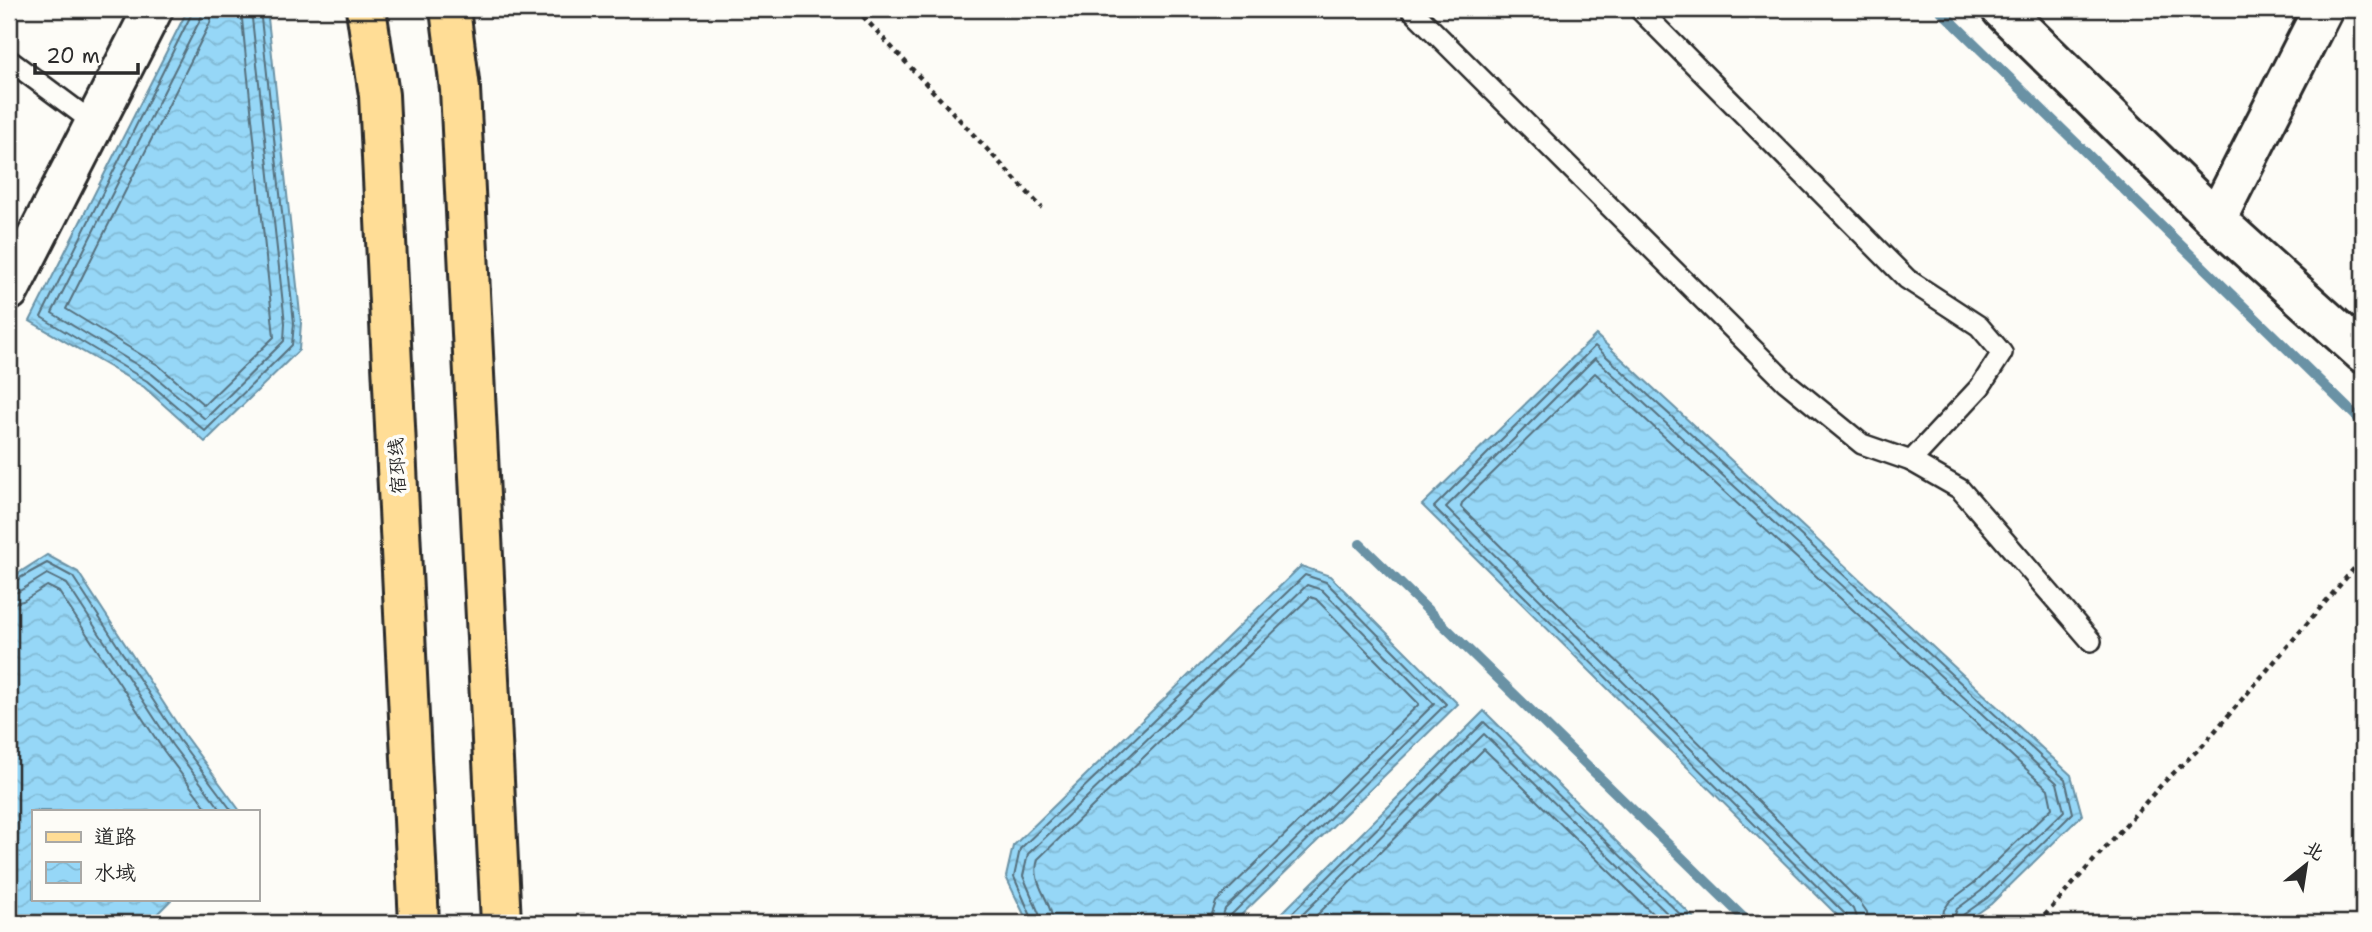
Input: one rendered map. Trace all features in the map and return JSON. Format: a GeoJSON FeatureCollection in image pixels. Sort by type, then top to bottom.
{"type":"FeatureCollection","features":[{"type":"Feature","properties":{"kind":"main road","name":"宿邳线"},"geometry":{"type":"LineString","coordinates":[[366,9],[379,95],[419,923]]}},
{"type":"Feature","properties":{"kind":"main road"},"geometry":{"type":"LineString","coordinates":[[450,9],[460,89],[501,923]]}},
{"type":"Feature","properties":{"kind":"street"},"geometry":{"type":"LineString","coordinates":[[9,291],[18,247],[94,124],[153,9]]}},
{"type":"Feature","properties":{"kind":"street"},"geometry":{"type":"LineString","coordinates":[[2000,9],[2216,220],[2363,353]]}},
{"type":"Feature","properties":{"kind":"street"},"geometry":{"type":"LineString","coordinates":[[2216,220],[2323,9]]}},
{"type":"Feature","properties":{"kind":"lane"},"geometry":{"type":"LineString","coordinates":[[1411,9],[1786,382],[1863,444],[1911,461],[1960,489],[2091,641]]}},
{"type":"Feature","properties":{"kind":"lane"},"geometry":{"type":"LineString","coordinates":[[1639,9],[1907,279],[1979,326],[2002,353],[1980,387],[1911,461]]}},
{"type":"Feature","properties":{"kind":"lane"},"geometry":{"type":"LineString","coordinates":[[9,60],[94,124]]}},
{"type":"Feature","properties":{"kind":"path"},"geometry":{"type":"LineString","coordinates":[[856,9],[1042,208]]}},
{"type":"Feature","properties":{"kind":"path"},"geometry":{"type":"LineString","coordinates":[[2038,923],[2163,783],[2203,746],[2363,558]]}},
{"type":"Feature","properties":{"kind":"water"},"geometry":{"type":"Polygon","coordinates":[[[188,9],[267,9],[301,323],[299,350],[205,442],[144,387],[30,321],[188,9]]]}},
{"type":"Feature","properties":{"kind":"water"},"geometry":{"type":"Polygon","coordinates":[[[1596,335],[2071,775],[2082,815],[1991,904],[1964,923],[1845,923],[1422,505],[1596,335]]]}},
{"type":"Feature","properties":{"kind":"water"},"geometry":{"type":"Polygon","coordinates":[[[47,555],[78,572],[185,736],[239,810],[32,810],[32,900],[171,900],[148,923],[9,923],[9,579],[47,555]]]}},
{"type":"Feature","properties":{"kind":"water"},"geometry":{"type":"Polygon","coordinates":[[[1301,566],[1330,576],[1458,704],[1233,923],[1028,923],[1006,877],[1013,846],[1301,566]]]}},
{"type":"Feature","properties":{"kind":"water"},"geometry":{"type":"Polygon","coordinates":[[[1484,711],[1699,923],[1272,923],[1484,711]]]}},
{"type":"Feature","properties":{"kind":"waterway"},"geometry":{"type":"LineString","coordinates":[[1939,9],[2363,423]]}},
{"type":"Feature","properties":{"kind":"waterway"},"geometry":{"type":"LineString","coordinates":[[1360,544],[1749,923]]}}]}
